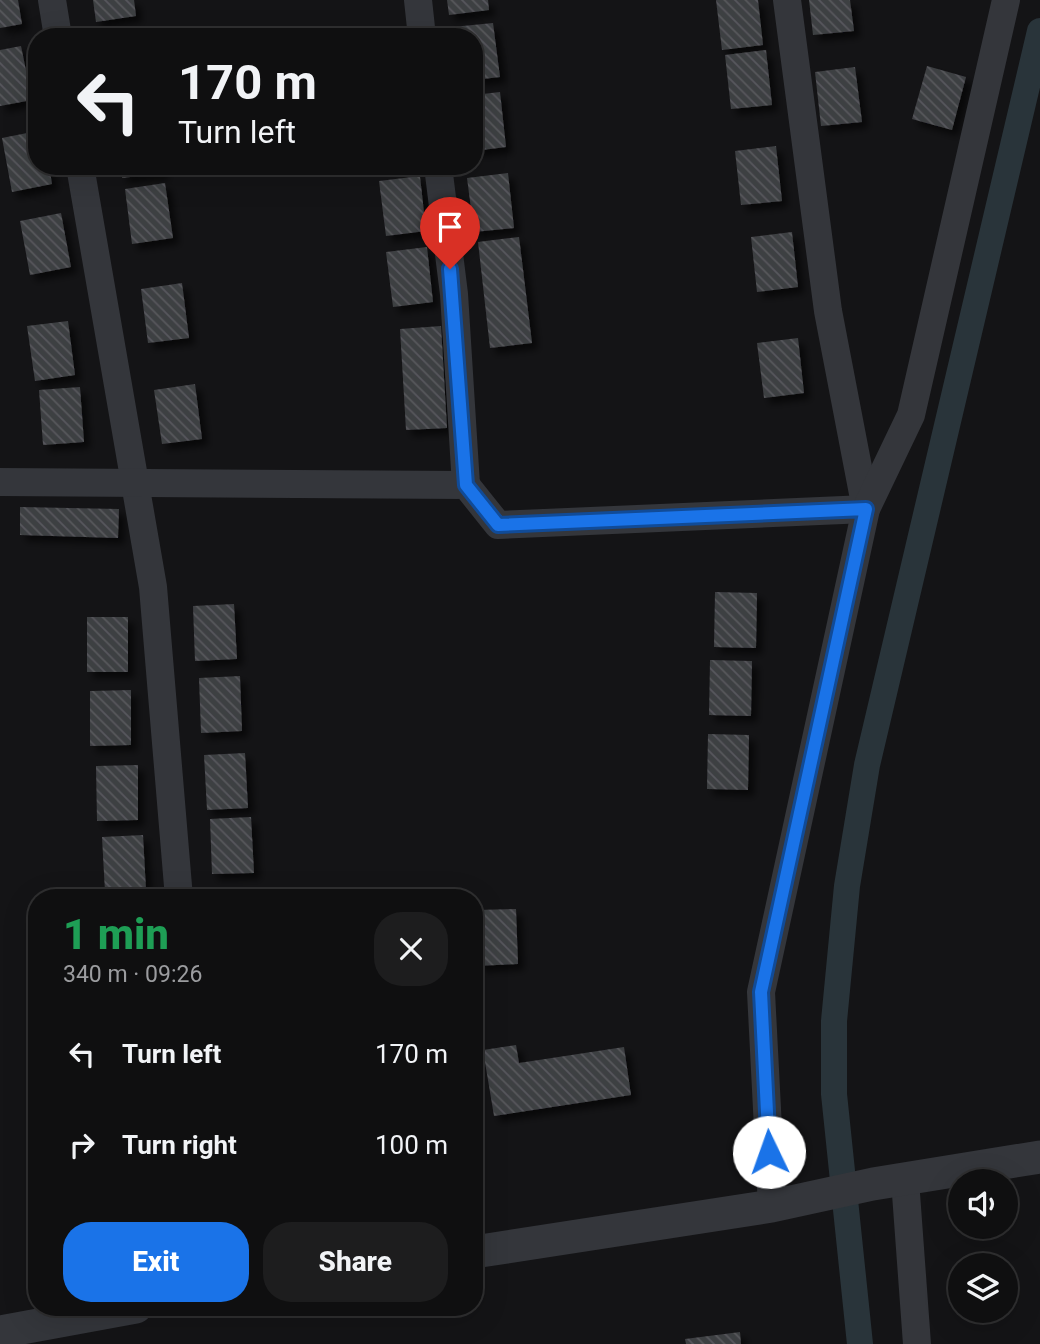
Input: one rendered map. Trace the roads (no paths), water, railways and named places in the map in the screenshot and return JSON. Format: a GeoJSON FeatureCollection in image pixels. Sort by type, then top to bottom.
{"type":"FeatureCollection","features":[{"type":"Feature","properties":{"kind":"street"},"geometry":{"type":"LineString","coordinates":[[52,0],[57,28]]}},
{"type":"Feature","properties":{"kind":"street"},"geometry":{"type":"LineString","coordinates":[[418,0],[421,28]]}},
{"type":"Feature","properties":{"kind":"street"},"geometry":{"type":"LineString","coordinates":[[787,0],[828,310],[866,509]]}},
{"type":"Feature","properties":{"kind":"street"},"geometry":{"type":"LineString","coordinates":[[785,1203],[761,992],[866,509],[911,415],[1006,0]]}},
{"type":"Feature","properties":{"kind":"street"},"geometry":{"type":"LineString","coordinates":[[82,175],[153,587],[178,889]]}},
{"type":"Feature","properties":{"kind":"street"},"geometry":{"type":"LineString","coordinates":[[439,175],[454,295],[466,485],[498,525],[866,509]]}},
{"type":"Feature","properties":{"kind":"street"},"geometry":{"type":"LineString","coordinates":[[0,482],[466,485]]}},
{"type":"Feature","properties":{"kind":"street"},"geometry":{"type":"LineString","coordinates":[[483,1251],[785,1203],[873,1184],[1040,1157]]}},
{"type":"Feature","properties":{"kind":"street"},"geometry":{"type":"LineString","coordinates":[[905,1180],[917,1344]]}},
{"type":"Feature","properties":{"kind":"street"},"geometry":{"type":"LineString","coordinates":[[0,1332],[87,1316]]}},
{"type":"Feature","properties":{"kind":"waterway"},"geometry":{"type":"LineString","coordinates":[[860,1344],[834,1094],[834,1021],[847,886],[867,765],[1040,31]]}}]}
